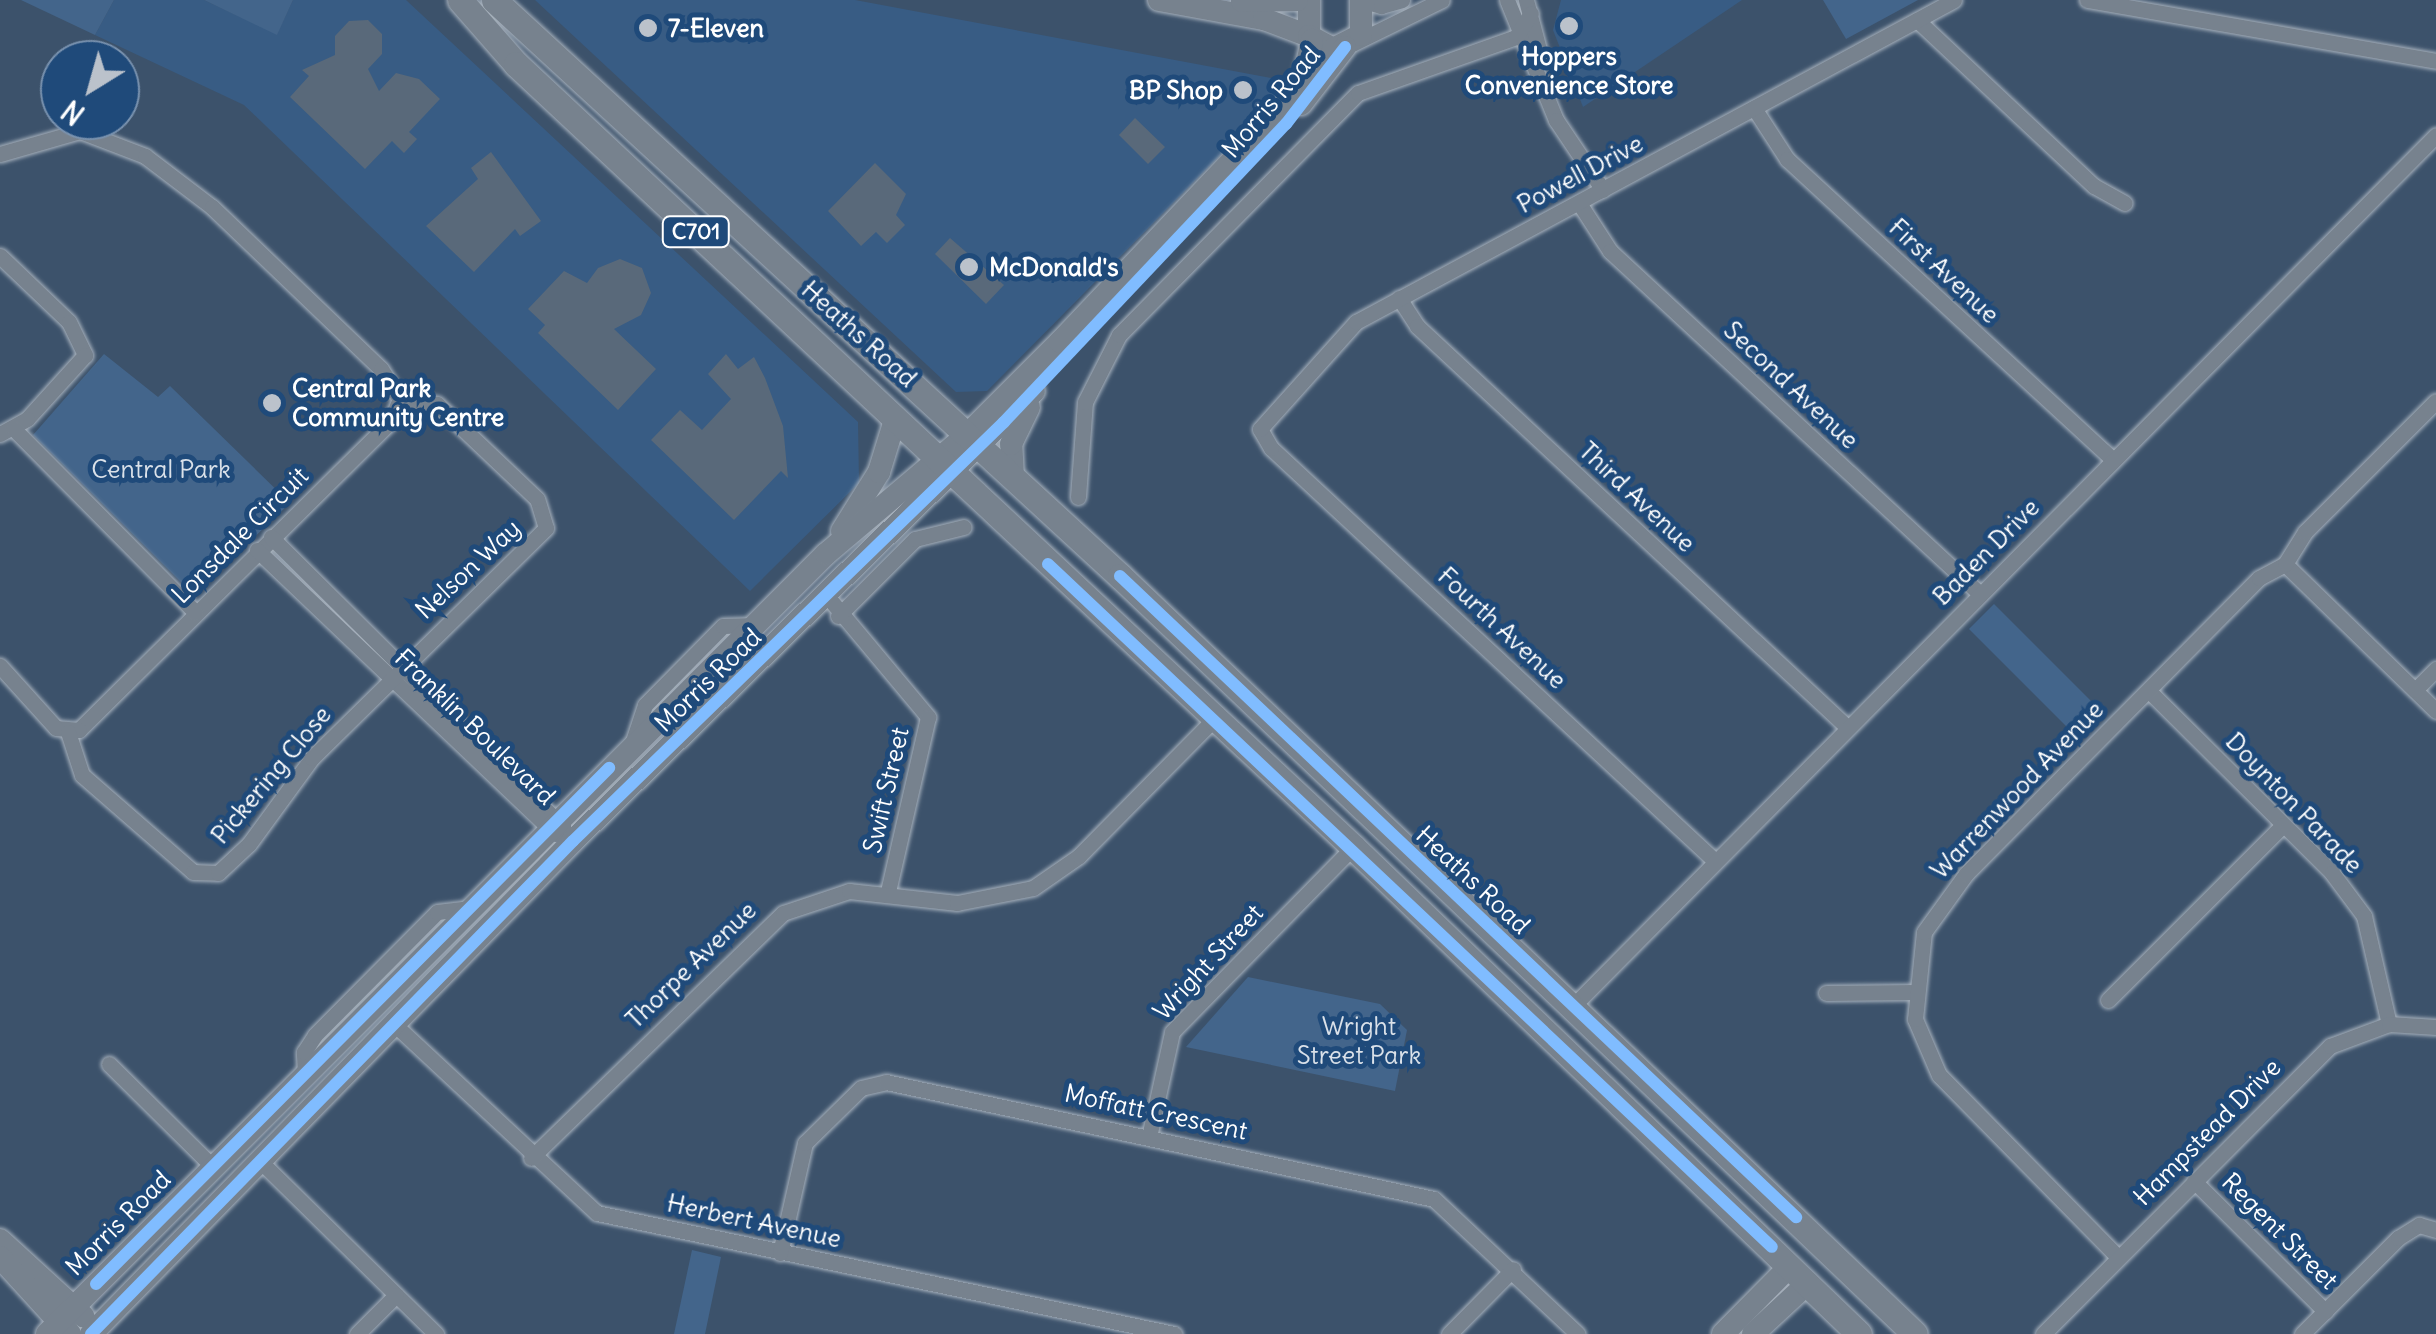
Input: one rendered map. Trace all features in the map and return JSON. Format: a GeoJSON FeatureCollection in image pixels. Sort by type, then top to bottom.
{"type":"FeatureCollection","features":[{"type":"Feature","properties":{"kind":"main road","name":"Heaths Road"},"geometry":{"type":"LineString","coordinates":[[460,0],[516,64],[1353,847],[1859,1334]]}},
{"type":"Feature","properties":{"kind":"main road","name":"Heaths Road"},"geometry":{"type":"LineString","coordinates":[[494,0],[595,101],[974,440],[1915,1334]]}},
{"type":"Feature","properties":{"kind":"main road"},"geometry":{"type":"LineString","coordinates":[[1214,718],[1242,692]]}},
{"type":"Feature","properties":{"kind":"main road"},"geometry":{"type":"LineString","coordinates":[[1799,1274],[1828,1248]]}},
{"type":"Feature","properties":{"kind":"street"},"geometry":{"type":"LineString","coordinates":[[1159,0],[1349,46],[1442,0]]}},
{"type":"Feature","properties":{"kind":"street"},"geometry":{"type":"LineString","coordinates":[[1234,0],[1297,0]]}},
{"type":"Feature","properties":{"kind":"street","name":"Morris Road"},"geometry":{"type":"LineString","coordinates":[[974,440],[1284,106],[1304,78],[1311,38],[1309,0]]}},
{"type":"Feature","properties":{"kind":"street"},"geometry":{"type":"LineString","coordinates":[[1349,46],[1366,24],[1361,0],[1382,6],[1402,0]]}},
{"type":"Feature","properties":{"kind":"street","name":"Powell Drive"},"geometry":{"type":"LineString","coordinates":[[1260,428],[1339,335],[1399,298],[1954,0]]}},
{"type":"Feature","properties":{"kind":"street"},"geometry":{"type":"LineString","coordinates":[[2087,0],[2436,60]]}},
{"type":"Feature","properties":{"kind":"street"},"geometry":{"type":"LineString","coordinates":[[1518,4],[1522,29],[1544,80]]}},
{"type":"Feature","properties":{"kind":"street"},"geometry":{"type":"LineString","coordinates":[[1518,4],[1544,80]]}},
{"type":"Feature","properties":{"kind":"street"},"geometry":{"type":"LineString","coordinates":[[1917,20],[2094,186],[2125,202]]}},
{"type":"Feature","properties":{"kind":"street","name":"Morris Road"},"geometry":{"type":"LineString","coordinates":[[1078,497],[1092,378],[1136,317],[1358,92],[1522,29]]}},
{"type":"Feature","properties":{"kind":"street","name":"Morris Road"},"geometry":{"type":"LineString","coordinates":[[62,1324],[551,824],[826,554],[944,466],[1046,379],[1274,136],[1349,46]]}},
{"type":"Feature","properties":{"kind":"street","name":"Second Avenue"},"geometry":{"type":"LineString","coordinates":[[1544,80],[1580,160],[1610,251],[1980,594]]}},
{"type":"Feature","properties":{"kind":"street","name":"First Avenue"},"geometry":{"type":"LineString","coordinates":[[1754,108],[1787,159],[2113,460]]}},
{"type":"Feature","properties":{"kind":"street"},"geometry":{"type":"LineString","coordinates":[[0,154],[80,131],[145,156],[212,207],[381,369],[400,399]]}},
{"type":"Feature","properties":{"kind":"street","name":"Baden Drive"},"geometry":{"type":"LineString","coordinates":[[1574,1006],[2436,135]]}},
{"type":"Feature","properties":{"kind":"street"},"geometry":{"type":"LineString","coordinates":[[0,256],[85,346],[75,370],[7,432],[196,613]]}},
{"type":"Feature","properties":{"kind":"street","name":"Third Avenue"},"geometry":{"type":"LineString","coordinates":[[1399,298],[1417,326],[1847,727]]}},
{"type":"Feature","properties":{"kind":"street"},"geometry":{"type":"LineString","coordinates":[[1013,477],[1011,444],[1046,379]]}},
{"type":"Feature","properties":{"kind":"street","name":"Lonsdale Circuit"},"geometry":{"type":"LineString","coordinates":[[68,732],[88,722],[390,422],[400,399]]}},
{"type":"Feature","properties":{"kind":"street","name":"Nelson Way"},"geometry":{"type":"LineString","coordinates":[[396,673],[511,567],[548,518],[437,404],[400,399]]}},
{"type":"Feature","properties":{"kind":"street","name":"Warrenwood Avenue"},"geometry":{"type":"LineString","coordinates":[[2118,1257],[1938,1075],[1915,1019],[1914,992],[1924,932],[1939,906],[2259,578],[2285,564],[2306,532],[2436,401]]}},
{"type":"Feature","properties":{"kind":"street"},"geometry":{"type":"LineString","coordinates":[[826,554],[879,472],[895,420]]}},
{"type":"Feature","properties":{"kind":"street","name":"Fourth Avenue"},"geometry":{"type":"LineString","coordinates":[[1260,428],[1272,448],[1715,861]]}},
{"type":"Feature","properties":{"kind":"street","name":"Morris Road"},"geometry":{"type":"LineString","coordinates":[[94,1331],[572,841],[801,622],[833,606],[944,466]]}},
{"type":"Feature","properties":{"kind":"street"},"geometry":{"type":"LineString","coordinates":[[786,594],[806,586],[833,606],[915,539],[964,527]]}},
{"type":"Feature","properties":{"kind":"street","name":"Franklin Boulevard"},"geometry":{"type":"LineString","coordinates":[[271,538],[355,620],[396,673]]}},
{"type":"Feature","properties":{"kind":"street","name":"Franklin Boulevard"},"geometry":{"type":"LineString","coordinates":[[257,550],[343,634],[396,673],[572,841]]}},
{"type":"Feature","properties":{"kind":"street"},"geometry":{"type":"LineString","coordinates":[[2285,564],[2436,712]]}},
{"type":"Feature","properties":{"kind":"street","name":"Swift Street"},"geometry":{"type":"LineString","coordinates":[[833,606],[917,694],[928,716],[888,892]]}},
{"type":"Feature","properties":{"kind":"street"},"geometry":{"type":"LineString","coordinates":[[343,634],[355,620]]}},
{"type":"Feature","properties":{"kind":"street"},"geometry":{"type":"LineString","coordinates":[[0,666],[68,732]]}},
{"type":"Feature","properties":{"kind":"street"},"geometry":{"type":"LineString","coordinates":[[2415,690],[2436,669]]}},
{"type":"Feature","properties":{"kind":"street","name":"Pickering Close"},"geometry":{"type":"LineString","coordinates":[[68,732],[73,764],[94,787],[193,872],[211,876],[260,832],[312,758],[396,673]]}},
{"type":"Feature","properties":{"kind":"street","name":"Doynton Parade"},"geometry":{"type":"LineString","coordinates":[[2149,691],[2283,825],[2364,916],[2389,1024]]}},
{"type":"Feature","properties":{"kind":"street","name":"Thorpe Avenue"},"geometry":{"type":"LineString","coordinates":[[532,1158],[759,930],[815,898],[888,892],[957,903],[1033,888],[1079,856],[1214,718]]}},
{"type":"Feature","properties":{"kind":"street"},"geometry":{"type":"LineString","coordinates":[[2108,1000],[2283,825]]}},
{"type":"Feature","properties":{"kind":"street","name":"Wright Street"},"geometry":{"type":"LineString","coordinates":[[1149,1137],[1172,1032],[1353,847]]}},
{"type":"Feature","properties":{"kind":"street"},"geometry":{"type":"LineString","coordinates":[[1826,993],[1914,992]]}},
{"type":"Feature","properties":{"kind":"street","name":"Herbert Avenue"},"geometry":{"type":"LineString","coordinates":[[394,1024],[532,1158],[596,1214],[1174,1334]]}},
{"type":"Feature","properties":{"kind":"street","name":"Hampstead Drive"},"geometry":{"type":"LineString","coordinates":[[2043,1334],[2330,1046],[2389,1024],[2436,1027]]}},
{"type":"Feature","properties":{"kind":"street"},"geometry":{"type":"LineString","coordinates":[[109,1064],[213,1167]]}},
{"type":"Feature","properties":{"kind":"street","name":"Moffatt Crescent"},"geometry":{"type":"LineString","coordinates":[[780,1253],[805,1143],[871,1084],[1149,1137],[1434,1199],[1578,1334]]}},
{"type":"Feature","properties":{"kind":"street"},"geometry":{"type":"LineString","coordinates":[[239,1140],[436,1334]]}},
{"type":"Feature","properties":{"kind":"street","name":"Regent Street"},"geometry":{"type":"LineString","coordinates":[[2194,1181],[2325,1311],[2417,1220],[2436,1230]]}},
{"type":"Feature","properties":{"kind":"street"},"geometry":{"type":"LineString","coordinates":[[0,1240],[62,1324]]}},
{"type":"Feature","properties":{"kind":"street"},"geometry":{"type":"LineString","coordinates":[[0,1258],[62,1324],[94,1331]]}},
{"type":"Feature","properties":{"kind":"street"},"geometry":{"type":"LineString","coordinates":[[1449,1334],[1513,1269]]}},
{"type":"Feature","properties":{"kind":"street"},"geometry":{"type":"LineString","coordinates":[[1723,1334],[1799,1274]]}},
{"type":"Feature","properties":{"kind":"street"},"geometry":{"type":"LineString","coordinates":[[1753,1334],[1799,1274]]}},
{"type":"Feature","properties":{"kind":"street"},"geometry":{"type":"LineString","coordinates":[[357,1334],[396,1295]]}},
{"type":"Feature","properties":{"kind":"street"},"geometry":{"type":"LineString","coordinates":[[2302,1334],[2325,1311]]}},
{"type":"Feature","properties":{"kind":"street"},"geometry":{"type":"LineString","coordinates":[[1089,1334],[1092,1317]]}},
{"type":"Feature","properties":{"kind":"shaded area"},"geometry":{"type":"Polygon","coordinates":[[[114,0],[204,0],[277,34],[293,0],[406,0],[858,422],[859,483],[750,591],[244,105],[140,56],[140,40],[106,40],[95,35],[114,0]]]}},
{"type":"Feature","properties":{"kind":"shaded area"},"geometry":{"type":"Polygon","coordinates":[[[535,0],[855,0],[1271,78],[1277,98],[987,391],[956,392],[535,0]]]}},
{"type":"Feature","properties":{"kind":"shaded area"},"geometry":{"type":"Polygon","coordinates":[[[1561,0],[1742,0],[1583,107],[1553,30],[1561,0]]]}},
{"type":"Feature","properties":{"kind":"green space"},"geometry":{"type":"Polygon","coordinates":[[[21,0],[114,0],[95,35],[21,0]]]}},
{"type":"Feature","properties":{"kind":"green space"},"geometry":{"type":"Polygon","coordinates":[[[204,0],[293,0],[277,35],[204,0]]]}},
{"type":"Feature","properties":{"kind":"green space"},"geometry":{"type":"Polygon","coordinates":[[[1823,0],[1918,0],[1846,39],[1823,0]]]}},
{"type":"Feature","properties":{"kind":"green space","name":"Central Park"},"geometry":{"type":"Polygon","coordinates":[[[104,354],[158,397],[170,386],[290,503],[199,590],[189,590],[33,435],[104,354]]]}},
{"type":"Feature","properties":{"kind":"green space"},"geometry":{"type":"Polygon","coordinates":[[[1994,604],[2103,713],[2078,738],[1969,629],[1994,604]]]}},
{"type":"Feature","properties":{"kind":"green space","name":"Wright Street Park"},"geometry":{"type":"Polygon","coordinates":[[[1248,977],[1380,1004],[1407,1030],[1395,1091],[1186,1047],[1248,977]]]}},
{"type":"Feature","properties":{"kind":"green space"},"geometry":{"type":"Polygon","coordinates":[[[692,1250],[721,1257],[705,1334],[674,1334],[692,1250]]]}},
{"type":"Feature","properties":{"kind":"building"},"geometry":{"type":"Polygon","coordinates":[[[368,20],[382,34],[382,54],[368,69],[379,91],[396,73],[419,79],[440,99],[409,132],[417,139],[404,153],[392,141],[365,169],[290,97],[309,76],[302,70],[335,55],[335,36],[349,21],[368,20]]]}},
{"type":"Feature","properties":{"kind":"building"},"geometry":{"type":"Polygon","coordinates":[[[1135,118],[1165,147],[1148,164],[1119,135],[1135,118]]]}},
{"type":"Feature","properties":{"kind":"building"},"geometry":{"type":"Polygon","coordinates":[[[491,152],[541,221],[520,236],[515,229],[474,272],[426,226],[478,179],[471,168],[491,152]]]}},
{"type":"Feature","properties":{"kind":"building"},"geometry":{"type":"Polygon","coordinates":[[[875,163],[906,194],[896,215],[905,225],[887,243],[876,232],[861,246],[828,211],[875,163]]]}},
{"type":"Feature","properties":{"kind":"building","name":"McDonald's"},"geometry":{"type":"Polygon","coordinates":[[[950,238],[1004,285],[986,304],[935,254],[950,238]]]}},
{"type":"Feature","properties":{"kind":"building"},"geometry":{"type":"Polygon","coordinates":[[[620,259],[642,268],[651,293],[641,315],[614,329],[656,369],[618,410],[538,333],[545,325],[528,309],[564,271],[587,283],[598,268],[620,259]]]}},
{"type":"Feature","properties":{"kind":"building"},"geometry":{"type":"Polygon","coordinates":[[[726,354],[738,369],[754,357],[765,378],[783,426],[788,478],[781,471],[734,520],[651,440],[680,410],[702,430],[731,399],[708,374],[726,354]]]}},
{"type":"Feature","properties":{"kind":"cycle path"},"geometry":{"type":"LineString","coordinates":[[91,1334],[573,841],[1004,422],[1286,124],[1345,47]]}},
{"type":"Feature","properties":{"kind":"cycle path"},"geometry":{"type":"LineString","coordinates":[[1048,564],[1772,1247]]}},
{"type":"Feature","properties":{"kind":"cycle path"},"geometry":{"type":"LineString","coordinates":[[1120,576],[1796,1217]]}},
{"type":"Feature","properties":{"kind":"cycle path"},"geometry":{"type":"LineString","coordinates":[[96,1284],[609,768]]}},
{"type":"Feature","properties":{"kind":"place","name":"Hoppers Convenience Store"},"geometry":{"type":"Point","coordinates":[1569,26]}},
{"type":"Feature","properties":{"kind":"place","name":"7-Eleven"},"geometry":{"type":"Point","coordinates":[648,28]}},
{"type":"Feature","properties":{"kind":"place","name":"BP Shop"},"geometry":{"type":"Point","coordinates":[1243,90]}},
{"type":"Feature","properties":{"kind":"place","name":"McDonald's"},"geometry":{"type":"Point","coordinates":[969,267]}},
{"type":"Feature","properties":{"kind":"place","name":"Central Park Community Centre"},"geometry":{"type":"Point","coordinates":[272,403]}}]}
